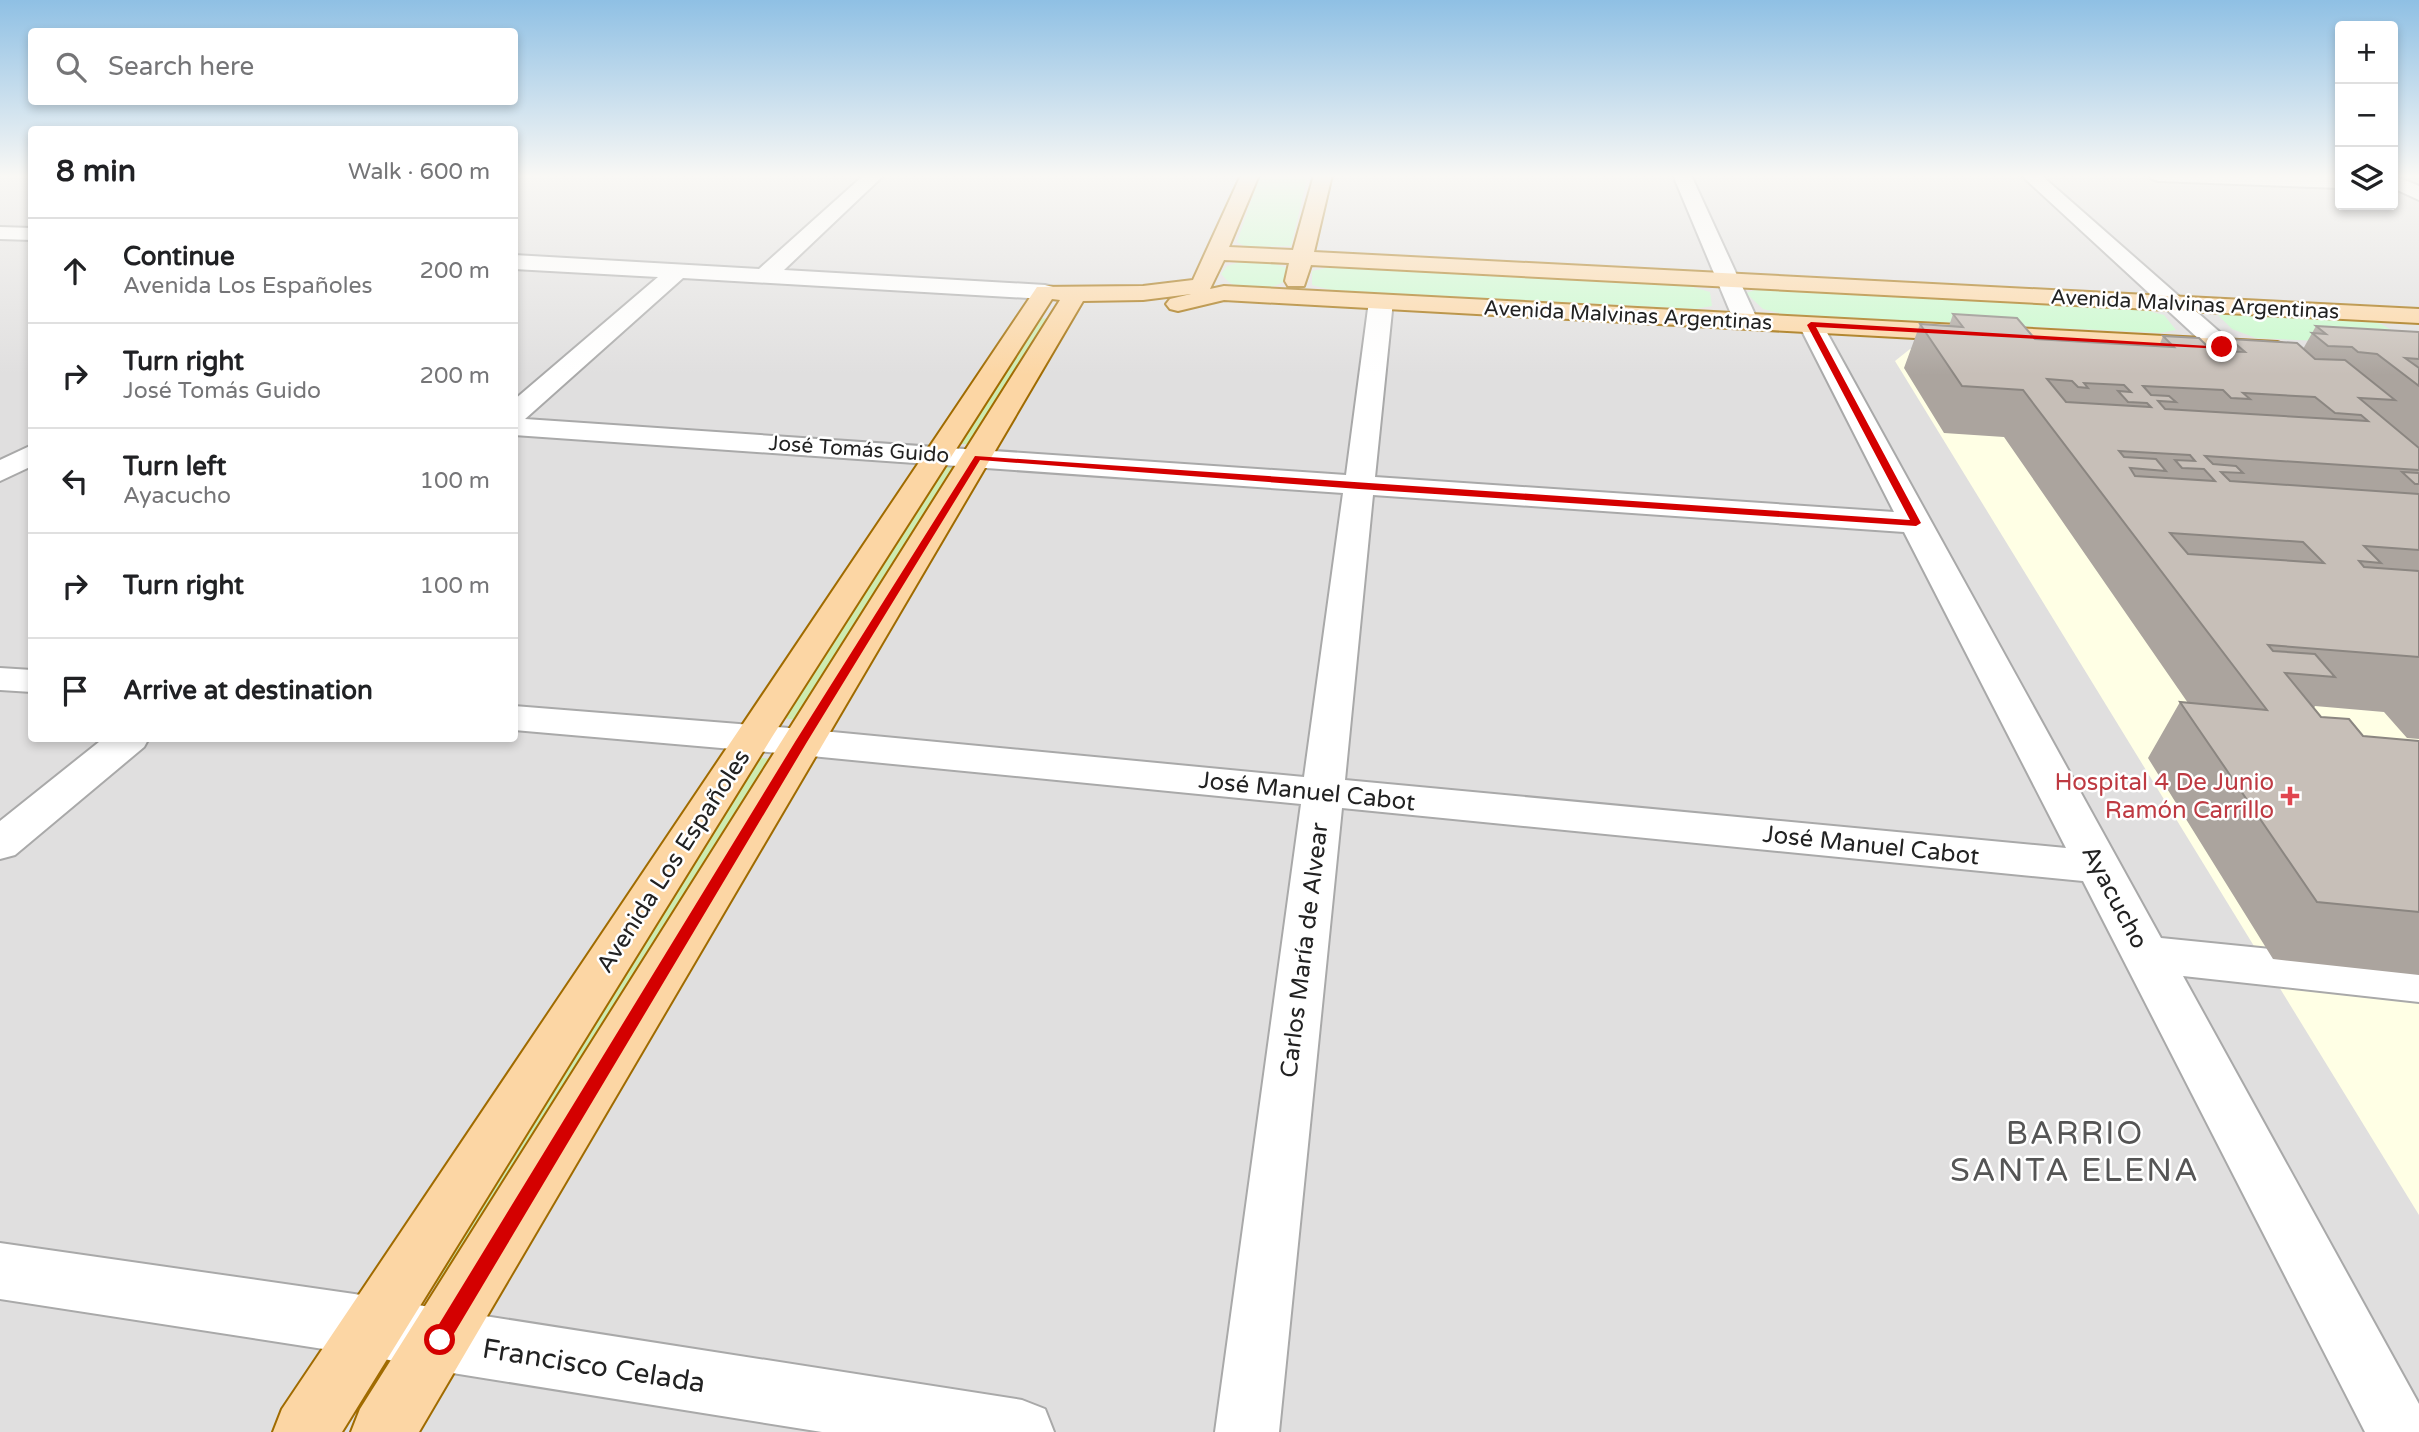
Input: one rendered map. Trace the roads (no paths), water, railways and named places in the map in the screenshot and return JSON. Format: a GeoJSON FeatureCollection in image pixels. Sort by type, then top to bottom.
{"type":"FeatureCollection","features":[{"type":"Feature","properties":{"kind":"main road"},"geometry":{"type":"LineString","coordinates":[[1213,289],[1216,253],[1221,242]]}},
{"type":"Feature","properties":{"kind":"main road"},"geometry":{"type":"LineString","coordinates":[[1292,296],[1305,242]]}},
{"type":"Feature","properties":{"kind":"main road","name":"Avenida Malvinas Argentinas"},"geometry":{"type":"LineString","coordinates":[[1216,253],[2419,316]]}},
{"type":"Feature","properties":{"kind":"main road","name":"Avenida Malvinas Argentinas"},"geometry":{"type":"LineString","coordinates":[[1047,297],[1150,308],[1213,289],[1292,296],[2301,352]]}},
{"type":"Feature","properties":{"kind":"main road","name":"Avenida Los Españoles"},"geometry":{"type":"LineString","coordinates":[[383,1432],[801,742],[1047,297]]}},
{"type":"Feature","properties":{"kind":"main road"},"geometry":{"type":"LineString","coordinates":[[2389,314],[2419,335]]}},
{"type":"Feature","properties":{"kind":"main road","name":"Avenida Los Españoles"},"geometry":{"type":"LineString","coordinates":[[305,1432],[752,737],[957,456]]}},
{"type":"Feature","properties":{"kind":"street"},"geometry":{"type":"LineString","coordinates":[[764,277],[802,242]]}},
{"type":"Feature","properties":{"kind":"street"},"geometry":{"type":"LineString","coordinates":[[1711,242],[1746,321]]}},
{"type":"Feature","properties":{"kind":"street"},"geometry":{"type":"LineString","coordinates":[[2104,242],[2222,347]]}},
{"type":"Feature","properties":{"kind":"street","name":"Avenida Malvinas Argentinas"},"geometry":{"type":"LineString","coordinates":[[518,262],[1047,297]]}},
{"type":"Feature","properties":{"kind":"street"},"geometry":{"type":"LineString","coordinates":[[518,411],[677,272]]}},
{"type":"Feature","properties":{"kind":"street","name":"Carlos María de Alvear"},"geometry":{"type":"LineString","coordinates":[[1247,1432],[1381,301]]}},
{"type":"Feature","properties":{"kind":"street","name":"Ayacucho"},"geometry":{"type":"LineString","coordinates":[[1811,325],[2399,1432]]}},
{"type":"Feature","properties":{"kind":"street","name":"José Tomás Guido"},"geometry":{"type":"LineString","coordinates":[[518,427],[1916,523]]}},
{"type":"Feature","properties":{"kind":"street"},"geometry":{"type":"LineString","coordinates":[[0,472],[28,456]]}},
{"type":"Feature","properties":{"kind":"street"},"geometry":{"type":"LineString","coordinates":[[0,679],[28,681]]}},
{"type":"Feature","properties":{"kind":"street","name":"José Manuel Cabot"},"geometry":{"type":"LineString","coordinates":[[518,718],[752,737],[2099,867]]}},
{"type":"Feature","properties":{"kind":"street"},"geometry":{"type":"LineString","coordinates":[[0,844],[125,742]]}},
{"type":"Feature","properties":{"kind":"street"},"geometry":{"type":"LineString","coordinates":[[2146,954],[2419,983]]}},
{"type":"Feature","properties":{"kind":"street","name":"Francisco Celada"},"geometry":{"type":"LineString","coordinates":[[0,1271],[375,1327],[440,1340],[1022,1432]]}},
{"type":"Feature","properties":{"kind":"place","name":"Hospital 4 De Junio Ramón Carrillo"},"geometry":{"type":"Point","coordinates":[2290,796]}},
{"type":"Feature","properties":{"kind":"district","name":"BARRIO SANTA ELENA"},"geometry":{"type":"Point","coordinates":[2075,1152]}}]}
